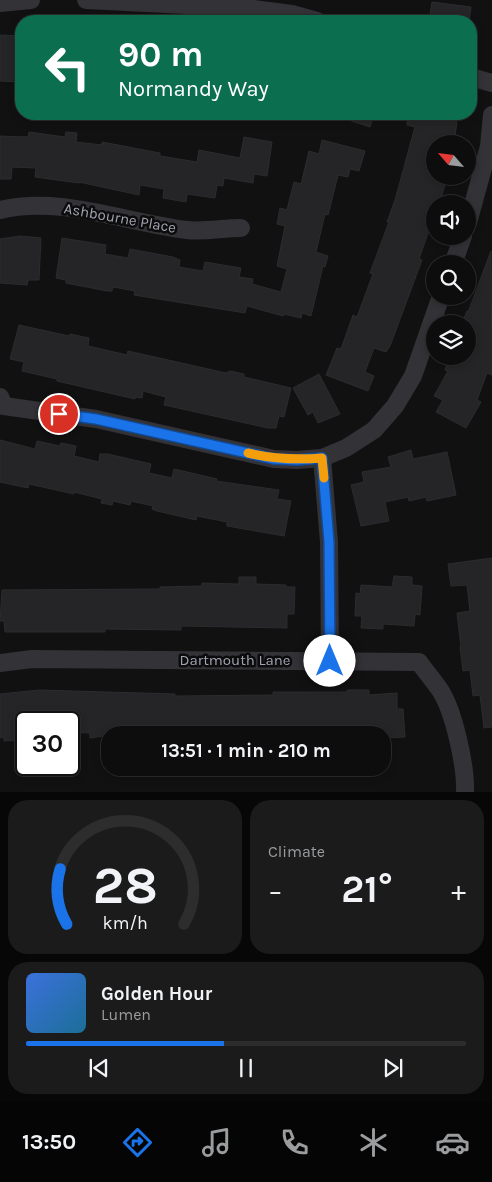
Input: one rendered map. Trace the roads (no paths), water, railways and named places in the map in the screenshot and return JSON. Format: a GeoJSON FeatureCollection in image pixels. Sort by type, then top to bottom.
{"type":"FeatureCollection","features":[{"type":"Feature","properties":{"kind":"street"},"geometry":{"type":"LineString","coordinates":[[0,3],[31,0]]}},
{"type":"Feature","properties":{"kind":"street"},"geometry":{"type":"LineString","coordinates":[[86,0],[246,8],[296,15]]}},
{"type":"Feature","properties":{"kind":"street"},"geometry":{"type":"LineString","coordinates":[[477,79],[492,83]]}},
{"type":"Feature","properties":{"kind":"street"},"geometry":{"type":"LineString","coordinates":[[476,195],[489,146],[492,114]]}},
{"type":"Feature","properties":{"kind":"street","name":"Ashbourne Place"},"geometry":{"type":"LineString","coordinates":[[0,210],[35,205],[62,207],[188,230],[241,228]]}},
{"type":"Feature","properties":{"kind":"street"},"geometry":{"type":"LineString","coordinates":[[0,397],[4,406],[96,419],[274,459],[322,458],[346,448],[374,430],[395,406],[413,376],[439,305]]}},
{"type":"Feature","properties":{"kind":"street"},"geometry":{"type":"LineString","coordinates":[[322,458],[329,542],[330,661]]}},
{"type":"Feature","properties":{"kind":"street","name":"Dartmouth Lane"},"geometry":{"type":"LineString","coordinates":[[0,663],[32,659],[419,662],[441,692],[456,732],[466,783],[465,792]]}}]}
